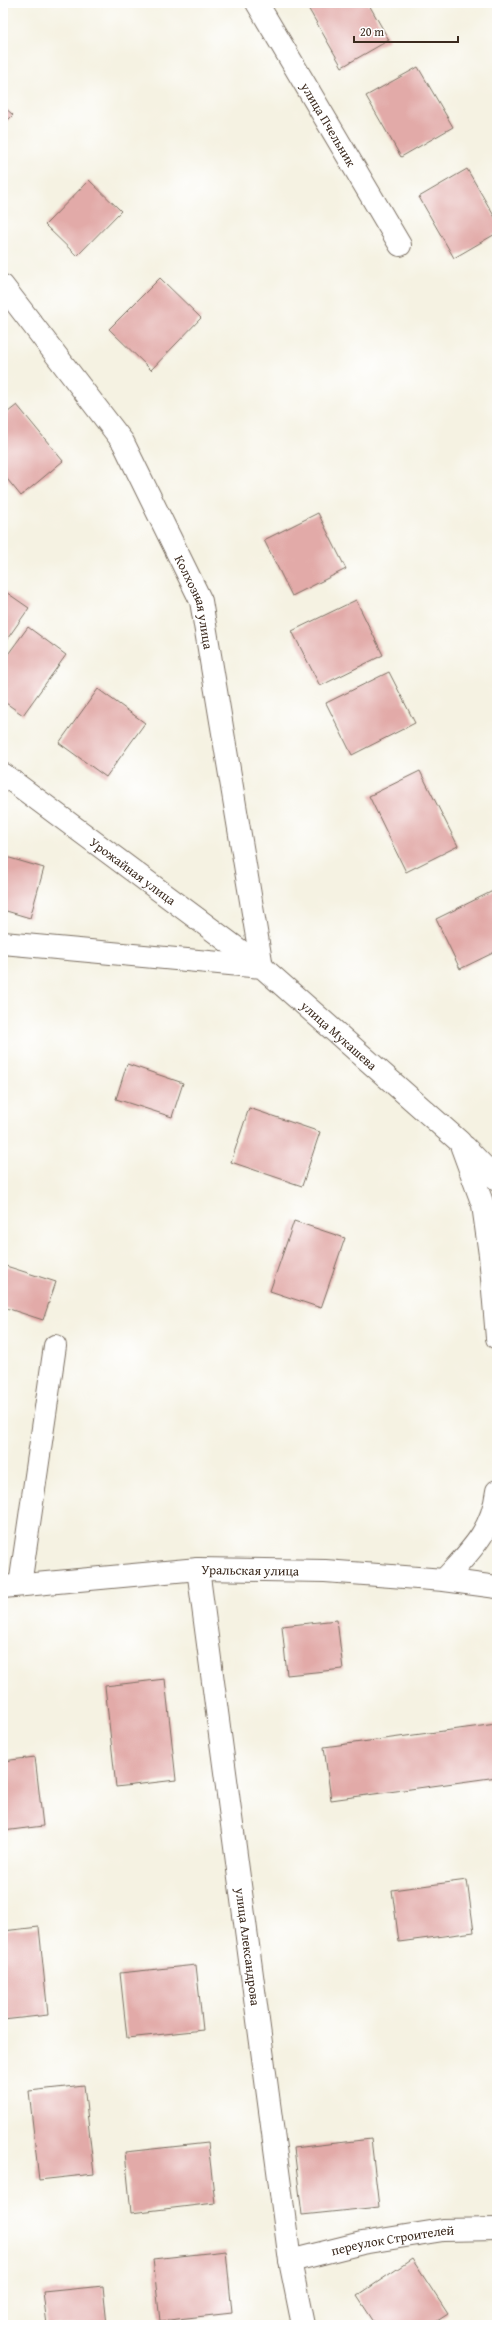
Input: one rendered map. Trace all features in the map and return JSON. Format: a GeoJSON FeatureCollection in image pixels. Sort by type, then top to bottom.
{"type":"FeatureCollection","features":[{"type":"Feature","properties":{"kind":"street","name":"улица Пчельник"},"geometry":{"type":"LineString","coordinates":[[257,3],[400,245]]}},
{"type":"Feature","properties":{"kind":"street","name":"Колхозная улица"},"geometry":{"type":"LineString","coordinates":[[3,286],[123,442],[201,601],[262,967]]}},
{"type":"Feature","properties":{"kind":"street","name":"Урожайная улица"},"geometry":{"type":"LineString","coordinates":[[3,774],[262,967]]}},
{"type":"Feature","properties":{"kind":"street"},"geometry":{"type":"LineString","coordinates":[[3,943],[262,967]]}},
{"type":"Feature","properties":{"kind":"street","name":"улица Мукашева"},"geometry":{"type":"LineString","coordinates":[[262,967],[460,1142],[483,1205],[490,1255],[497,1338]]}},
{"type":"Feature","properties":{"kind":"street"},"geometry":{"type":"LineString","coordinates":[[460,1142],[497,1180]]}},
{"type":"Feature","properties":{"kind":"street"},"geometry":{"type":"LineString","coordinates":[[11,1586],[55,1346]]}},
{"type":"Feature","properties":{"kind":"street"},"geometry":{"type":"LineString","coordinates":[[444,1580],[481,1539],[495,1507],[497,1490]]}},
{"type":"Feature","properties":{"kind":"street","name":"Уральская улица"},"geometry":{"type":"LineString","coordinates":[[11,1586],[198,1568],[325,1570],[444,1580],[497,1587]]}},
{"type":"Feature","properties":{"kind":"street","name":"улица Александрова"},"geometry":{"type":"LineString","coordinates":[[198,1568],[290,2261],[303,2325]]}},
{"type":"Feature","properties":{"kind":"street","name":"переулок Строителей"},"geometry":{"type":"LineString","coordinates":[[290,2261],[362,2243],[435,2232],[497,2229]]}},
{"type":"Feature","properties":{"kind":"building"},"geometry":{"type":"Polygon","coordinates":[[[312,3],[368,3],[389,40],[342,67],[307,6],[312,3]]]}},
{"type":"Feature","properties":{"kind":"building"},"geometry":{"type":"Polygon","coordinates":[[[418,67],[453,127],[401,157],[366,96],[418,67]]]}},
{"type":"Feature","properties":{"kind":"building"},"geometry":{"type":"Polygon","coordinates":[[[3,106],[13,115],[3,125],[3,106]]]}},
{"type":"Feature","properties":{"kind":"building"},"geometry":{"type":"Polygon","coordinates":[[[467,169],[497,221],[497,233],[454,258],[419,197],[467,169]]]}},
{"type":"Feature","properties":{"kind":"building"},"geometry":{"type":"Polygon","coordinates":[[[89,180],[121,211],[77,256],[45,225],[89,180]]]}},
{"type":"Feature","properties":{"kind":"building"},"geometry":{"type":"Polygon","coordinates":[[[160,278],[201,318],[151,370],[109,329],[160,278]]]}},
{"type":"Feature","properties":{"kind":"building"},"geometry":{"type":"Polygon","coordinates":[[[17,405],[63,461],[21,496],[3,474],[3,416],[17,405]]]}},
{"type":"Feature","properties":{"kind":"building"},"geometry":{"type":"Polygon","coordinates":[[[318,513],[346,569],[292,596],[264,540],[318,513]]]}},
{"type":"Feature","properties":{"kind":"building"},"geometry":{"type":"Polygon","coordinates":[[[3,590],[29,608],[3,645],[3,590]]]}},
{"type":"Feature","properties":{"kind":"building"},"geometry":{"type":"Polygon","coordinates":[[[356,600],[383,655],[320,686],[292,631],[356,600]]]}},
{"type":"Feature","properties":{"kind":"building"},"geometry":{"type":"Polygon","coordinates":[[[28,627],[66,655],[23,715],[3,701],[3,661],[28,627]]]}},
{"type":"Feature","properties":{"kind":"building"},"geometry":{"type":"Polygon","coordinates":[[[389,672],[415,723],[352,755],[326,703],[389,672]]]}},
{"type":"Feature","properties":{"kind":"building"},"geometry":{"type":"Polygon","coordinates":[[[98,689],[145,723],[106,777],[59,743],[98,689]]]}},
{"type":"Feature","properties":{"kind":"building"},"geometry":{"type":"Polygon","coordinates":[[[420,771],[458,846],[406,872],[369,796],[420,771]]]}},
{"type":"Feature","properties":{"kind":"building"},"geometry":{"type":"Polygon","coordinates":[[[3,856],[44,868],[30,918],[3,910],[3,856]]]}},
{"type":"Feature","properties":{"kind":"building"},"geometry":{"type":"Polygon","coordinates":[[[497,889],[497,951],[460,969],[436,919],[497,889]]]}},
{"type":"Feature","properties":{"kind":"building"},"geometry":{"type":"Polygon","coordinates":[[[127,1064],[183,1083],[172,1117],[116,1099],[127,1064]]]}},
{"type":"Feature","properties":{"kind":"building"},"geometry":{"type":"Polygon","coordinates":[[[249,1108],[320,1132],[302,1186],[231,1162],[249,1108]]]}},
{"type":"Feature","properties":{"kind":"building"},"geometry":{"type":"Polygon","coordinates":[[[294,1221],[345,1238],[321,1308],[270,1291],[294,1221]]]}},
{"type":"Feature","properties":{"kind":"building"},"geometry":{"type":"Polygon","coordinates":[[[3,1265],[56,1282],[43,1320],[3,1307],[3,1265]]]}},
{"type":"Feature","properties":{"kind":"building"},"geometry":{"type":"Polygon","coordinates":[[[337,1620],[343,1669],[287,1675],[282,1626],[337,1620]]]}},
{"type":"Feature","properties":{"kind":"building"},"geometry":{"type":"Polygon","coordinates":[[[165,1679],[176,1780],[116,1787],[105,1686],[165,1679]]]}},
{"type":"Feature","properties":{"kind":"building"},"geometry":{"type":"Polygon","coordinates":[[[496,1724],[497,1777],[331,1800],[324,1747],[496,1724]]]}},
{"type":"Feature","properties":{"kind":"building"},"geometry":{"type":"Polygon","coordinates":[[[35,1757],[43,1826],[3,1831],[3,1761],[35,1757]]]}},
{"type":"Feature","properties":{"kind":"building"},"geometry":{"type":"Polygon","coordinates":[[[467,1880],[474,1932],[399,1942],[392,1890],[467,1880]]]}},
{"type":"Feature","properties":{"kind":"building"},"geometry":{"type":"Polygon","coordinates":[[[39,1927],[48,2015],[3,2020],[3,1931],[39,1927]]]}},
{"type":"Feature","properties":{"kind":"building"},"geometry":{"type":"Polygon","coordinates":[[[196,1965],[203,2030],[127,2038],[120,1973],[196,1965]]]}},
{"type":"Feature","properties":{"kind":"building"},"geometry":{"type":"Polygon","coordinates":[[[84,2085],[94,2174],[39,2180],[29,2091],[84,2085]]]}},
{"type":"Feature","properties":{"kind":"building"},"geometry":{"type":"Polygon","coordinates":[[[371,2139],[379,2207],[302,2215],[294,2148],[371,2139]]]}},
{"type":"Feature","properties":{"kind":"building"},"geometry":{"type":"Polygon","coordinates":[[[208,2143],[215,2203],[131,2213],[125,2152],[208,2143]]]}},
{"type":"Feature","properties":{"kind":"building"},"geometry":{"type":"Polygon","coordinates":[[[226,2251],[232,2313],[160,2321],[153,2259],[226,2251]]]}},
{"type":"Feature","properties":{"kind":"building"},"geometry":{"type":"Polygon","coordinates":[[[412,2259],[448,2314],[431,2325],[376,2325],[357,2296],[412,2259]]]}},
{"type":"Feature","properties":{"kind":"building"},"geometry":{"type":"Polygon","coordinates":[[[103,2286],[107,2325],[47,2325],[43,2292],[103,2286]]]}}]}
